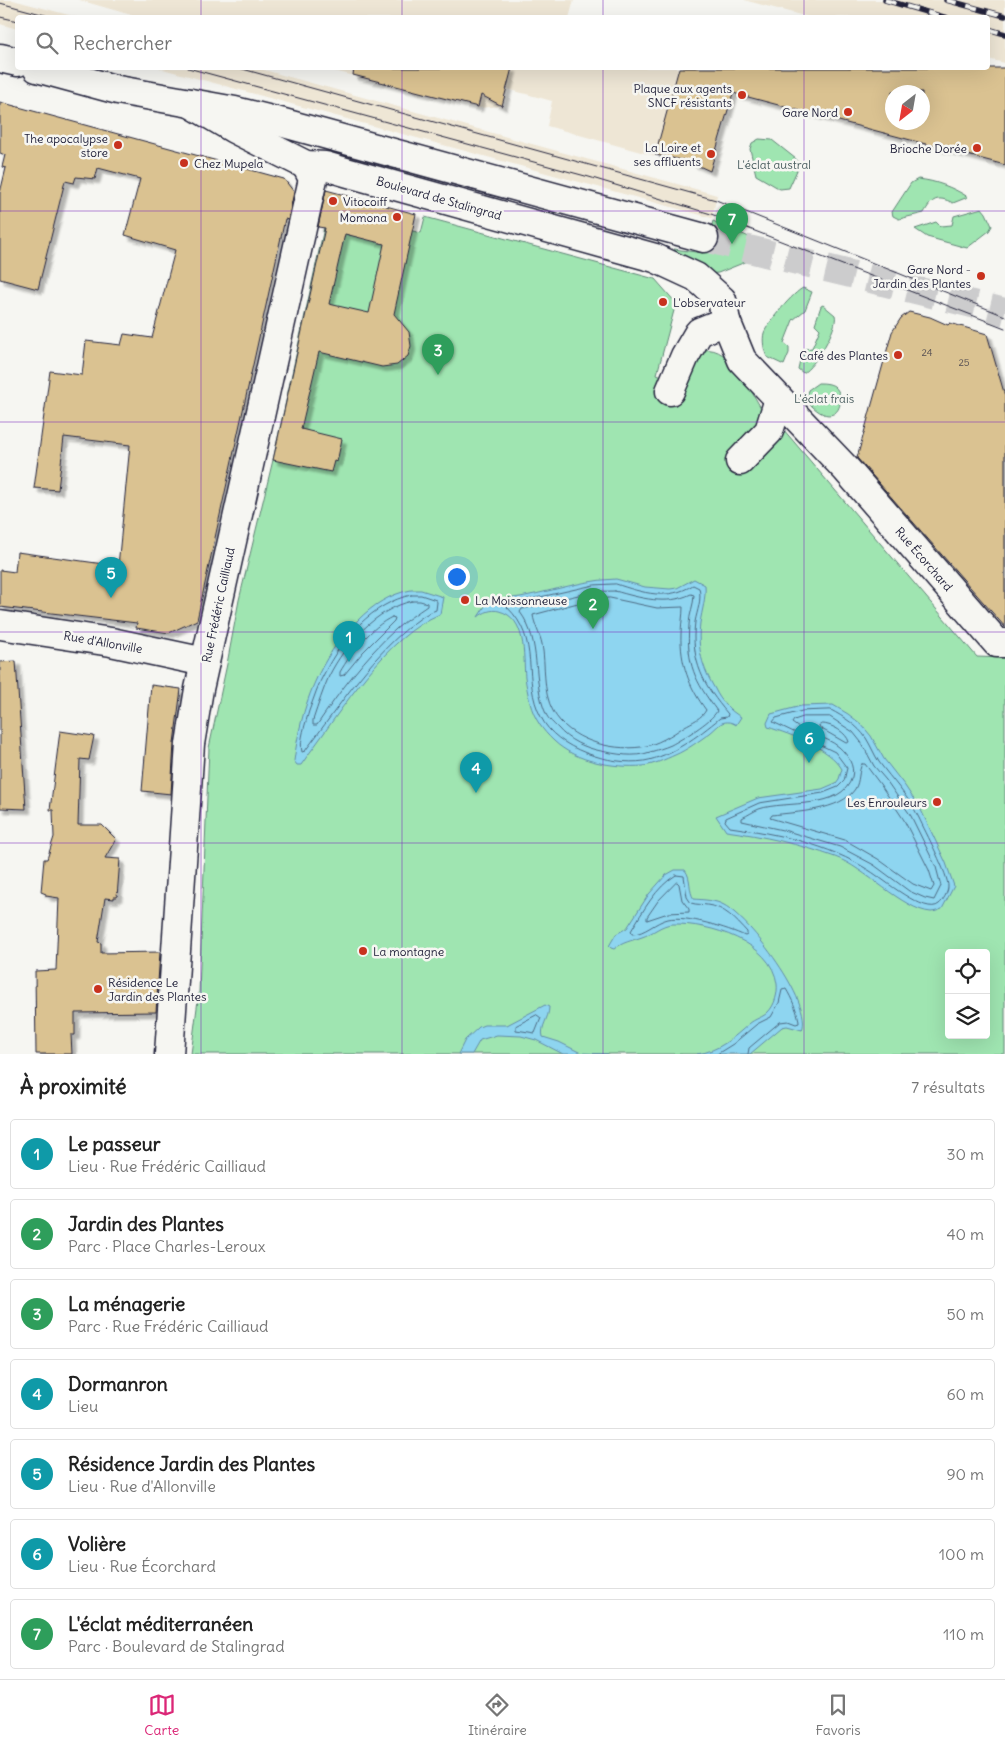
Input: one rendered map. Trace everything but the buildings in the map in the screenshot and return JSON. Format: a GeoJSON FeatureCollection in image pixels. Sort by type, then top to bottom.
{"type":"FeatureCollection","features":[{"type":"Feature","properties":{"kind":"street"},"geometry":{"type":"LineString","coordinates":[[0,58],[15,61]]}},
{"type":"Feature","properties":{"kind":"street","name":"Boulevard de Stalingrad"},"geometry":{"type":"LineString","coordinates":[[44,70],[118,90],[235,111],[280,122],[704,238]]}},
{"type":"Feature","properties":{"kind":"street","name":"Boulevard de Stalingrad"},"geometry":{"type":"LineString","coordinates":[[190,103],[306,165],[325,166],[655,258],[696,277],[722,300],[726,321],[742,360],[779,399]]}},
{"type":"Feature","properties":{"kind":"street","name":"Rue Frédéric Cailliaud"},"geometry":{"type":"LineString","coordinates":[[169,1054],[190,744],[206,662],[313,179],[306,165]]}},
{"type":"Feature","properties":{"kind":"street"},"geometry":{"type":"LineString","coordinates":[[670,390],[685,356],[699,332],[726,321]]}},
{"type":"Feature","properties":{"kind":"street"},"geometry":{"type":"LineString","coordinates":[[740,461],[769,431],[779,399]]}},
{"type":"Feature","properties":{"kind":"street","name":"Rue Écorchard"},"geometry":{"type":"LineString","coordinates":[[779,399],[846,469],[997,643],[1005,643]]}},
{"type":"Feature","properties":{"kind":"street","name":"Rue d'Allonville"},"geometry":{"type":"LineString","coordinates":[[0,625],[111,642],[206,662]]}},
{"type":"Feature","properties":{"kind":"shaded area"},"geometry":{"type":"Polygon","coordinates":[[[0,0],[13,0],[69,15],[15,15],[15,28],[0,24],[0,0]]]}},
{"type":"Feature","properties":{"kind":"shaded area"},"geometry":{"type":"Polygon","coordinates":[[[79,0],[574,0],[570,15],[132,15],[79,0]]]}},
{"type":"Feature","properties":{"kind":"shaded area"},"geometry":{"type":"Polygon","coordinates":[[[744,0],[1005,0],[1005,63],[990,59],[990,15],[800,15],[744,0]]]}},
{"type":"Feature","properties":{"kind":"shaded area"},"geometry":{"type":"Polygon","coordinates":[[[166,70],[264,70],[717,195],[712,218],[166,70]]]}},
{"type":"Feature","properties":{"kind":"shaded area"},"geometry":{"type":"Polygon","coordinates":[[[331,70],[678,70],[655,156],[547,126],[552,101],[541,98],[507,89],[502,106],[479,108],[331,70]]]}},
{"type":"Feature","properties":{"kind":"green space","name":"L'éclat austral"},"geometry":{"type":"Polygon","coordinates":[[[759,139],[772,140],[796,159],[798,168],[789,188],[780,189],[756,175],[750,149],[752,143],[759,139]]]}},
{"type":"Feature","properties":{"kind":"green space"},"geometry":{"type":"Polygon","coordinates":[[[918,179],[944,185],[968,197],[953,203],[939,199],[932,202],[924,213],[899,219],[893,216],[892,212],[911,183],[918,179]]]}},
{"type":"Feature","properties":{"kind":"green space"},"geometry":{"type":"Polygon","coordinates":[[[982,208],[992,226],[989,231],[967,248],[927,237],[915,229],[936,222],[940,226],[952,225],[954,216],[982,208]]]}},
{"type":"Feature","properties":{"kind":"green space"},"geometry":{"type":"Polygon","coordinates":[[[425,217],[655,279],[676,303],[657,374],[681,384],[704,350],[714,350],[723,355],[739,372],[765,414],[783,429],[977,657],[1005,658],[1005,1054],[191,1054],[199,992],[209,748],[239,600],[273,460],[324,228],[358,237],[405,229],[421,233],[425,217]]]}},
{"type":"Feature","properties":{"kind":"green space"},"geometry":{"type":"Polygon","coordinates":[[[713,221],[758,241],[753,259],[718,273],[707,274],[680,258],[674,249],[703,253],[713,221]]]}},
{"type":"Feature","properties":{"kind":"green space"},"geometry":{"type":"Polygon","coordinates":[[[803,288],[812,292],[805,310],[793,320],[784,343],[789,347],[789,353],[784,365],[767,357],[763,339],[764,333],[782,308],[803,288]]]}},
{"type":"Feature","properties":{"kind":"green space"},"geometry":{"type":"Polygon","coordinates":[[[823,305],[835,315],[833,328],[819,355],[803,373],[798,369],[800,360],[805,349],[812,348],[820,329],[815,324],[823,305]]]}},
{"type":"Feature","properties":{"kind":"green space","name":"L'éclat frais"},"geometry":{"type":"Polygon","coordinates":[[[818,383],[832,385],[838,391],[840,404],[834,413],[829,415],[822,413],[808,401],[808,390],[818,383]]]}},
{"type":"Feature","properties":{"kind":"water"},"geometry":{"type":"Polygon","coordinates":[[[616,579],[645,587],[670,589],[677,588],[694,579],[705,585],[699,632],[700,650],[710,681],[729,708],[741,717],[736,725],[729,722],[722,723],[693,745],[675,755],[643,766],[608,765],[584,759],[563,748],[546,733],[536,719],[530,703],[525,677],[522,638],[515,621],[508,615],[496,610],[488,611],[478,617],[489,600],[521,597],[584,583],[616,579]]]}},
{"type":"Feature","properties":{"kind":"water"},"geometry":{"type":"Polygon","coordinates":[[[411,590],[421,590],[443,597],[440,614],[420,625],[401,639],[383,656],[350,696],[301,765],[297,765],[294,761],[301,722],[314,685],[332,651],[344,635],[370,610],[389,597],[411,590]]]}},
{"type":"Feature","properties":{"kind":"water"},"geometry":{"type":"Polygon","coordinates":[[[833,705],[861,724],[921,810],[946,863],[954,886],[942,909],[931,912],[908,904],[846,862],[835,857],[781,841],[726,831],[716,816],[758,798],[822,789],[836,783],[842,769],[828,754],[809,743],[768,727],[767,723],[771,714],[801,706],[833,705]]]}},
{"type":"Feature","properties":{"kind":"water"},"geometry":{"type":"Polygon","coordinates":[[[675,870],[685,870],[689,877],[694,899],[721,903],[735,913],[763,943],[777,962],[798,1001],[803,1017],[802,1030],[787,1026],[782,1027],[750,1054],[697,1054],[712,1050],[725,1043],[751,1022],[766,1014],[770,1009],[776,999],[777,984],[773,969],[764,957],[751,946],[737,938],[720,931],[688,925],[669,924],[614,949],[609,946],[616,934],[627,928],[649,894],[666,875],[675,870]]]}},
{"type":"Feature","properties":{"kind":"water"},"geometry":{"type":"Polygon","coordinates":[[[545,1005],[549,1007],[542,1033],[543,1037],[559,1042],[581,1053],[608,1054],[563,1054],[536,1040],[521,1036],[497,1035],[480,1040],[472,1054],[458,1054],[465,1040],[479,1027],[484,1025],[507,1025],[545,1005]]]}},
{"type":"Feature","properties":{"kind":"tunnel"},"geometry":{"type":"LineString","coordinates":[[704,238],[1005,312]]}},
{"type":"Feature","properties":{"kind":"tram line"},"geometry":{"type":"LineString","coordinates":[[0,3],[45,15]]}},
{"type":"Feature","properties":{"kind":"tram line"},"geometry":{"type":"LineString","coordinates":[[0,17],[15,20]]}},
{"type":"Feature","properties":{"kind":"tram line"},"geometry":{"type":"LineString","coordinates":[[195,70],[589,177],[711,214],[1005,328]]}},
{"type":"Feature","properties":{"kind":"tram line"},"geometry":{"type":"LineString","coordinates":[[246,70],[716,200],[1005,316]]}},
{"type":"Feature","properties":{"kind":"railway"},"geometry":{"type":"LineString","coordinates":[[885,0],[937,15]]}},
{"type":"Feature","properties":{"kind":"railway"},"geometry":{"type":"LineString","coordinates":[[946,0],[1005,16]]}},
{"type":"Feature","properties":{"kind":"railway"},"geometry":{"type":"LineString","coordinates":[[990,30],[1005,34]]}},
{"type":"Feature","properties":{"kind":"place","name":"Plaque aux agents SNCF résistants"},"geometry":{"type":"Point","coordinates":[742,95]}},
{"type":"Feature","properties":{"kind":"place","name":"Gare Nord"},"geometry":{"type":"Point","coordinates":[848,112]}},
{"type":"Feature","properties":{"kind":"place","name":"The apocalypse store"},"geometry":{"type":"Point","coordinates":[118,145]}},
{"type":"Feature","properties":{"kind":"place","name":"Brioche Dorée"},"geometry":{"type":"Point","coordinates":[977,148]}},
{"type":"Feature","properties":{"kind":"place","name":"La Loire et ses affluents"},"geometry":{"type":"Point","coordinates":[711,154]}},
{"type":"Feature","properties":{"kind":"place","name":"Chez Mupela"},"geometry":{"type":"Point","coordinates":[184,163]}},
{"type":"Feature","properties":{"kind":"place","name":"Vitocoiff"},"geometry":{"type":"Point","coordinates":[333,201]}},
{"type":"Feature","properties":{"kind":"place","name":"Momona"},"geometry":{"type":"Point","coordinates":[397,217]}},
{"type":"Feature","properties":{"kind":"place","name":"L'éclat méditerranéen"},"geometry":{"type":"Point","coordinates":[732,244]}},
{"type":"Feature","properties":{"kind":"place","name":"Gare Nord - Jardin des Plantes"},"geometry":{"type":"Point","coordinates":[981,276]}},
{"type":"Feature","properties":{"kind":"place","name":"L'observateur"},"geometry":{"type":"Point","coordinates":[663,302]}},
{"type":"Feature","properties":{"kind":"place","name":"Café des Plantes"},"geometry":{"type":"Point","coordinates":[898,355]}},
{"type":"Feature","properties":{"kind":"place","name":"La ménagerie"},"geometry":{"type":"Point","coordinates":[438,375]}},
{"type":"Feature","properties":{"kind":"place","name":"Résidence Jardin des Plantes"},"geometry":{"type":"Point","coordinates":[111,598]}},
{"type":"Feature","properties":{"kind":"place","name":"La Moissonneuse"},"geometry":{"type":"Point","coordinates":[465,600]}},
{"type":"Feature","properties":{"kind":"place","name":"Jardin des Plantes"},"geometry":{"type":"Point","coordinates":[593,629]}},
{"type":"Feature","properties":{"kind":"place","name":"Le passeur"},"geometry":{"type":"Point","coordinates":[349,662]}},
{"type":"Feature","properties":{"kind":"place","name":"Volière"},"geometry":{"type":"Point","coordinates":[809,763]}},
{"type":"Feature","properties":{"kind":"place","name":"Dormanron"},"geometry":{"type":"Point","coordinates":[476,793]}},
{"type":"Feature","properties":{"kind":"place","name":"Les Enrouleurs"},"geometry":{"type":"Point","coordinates":[937,802]}},
{"type":"Feature","properties":{"kind":"place","name":"La montagne"},"geometry":{"type":"Point","coordinates":[363,951]}},
{"type":"Feature","properties":{"kind":"place","name":"Résidence Le Jardin des Plantes"},"geometry":{"type":"Point","coordinates":[98,989]}}]}
